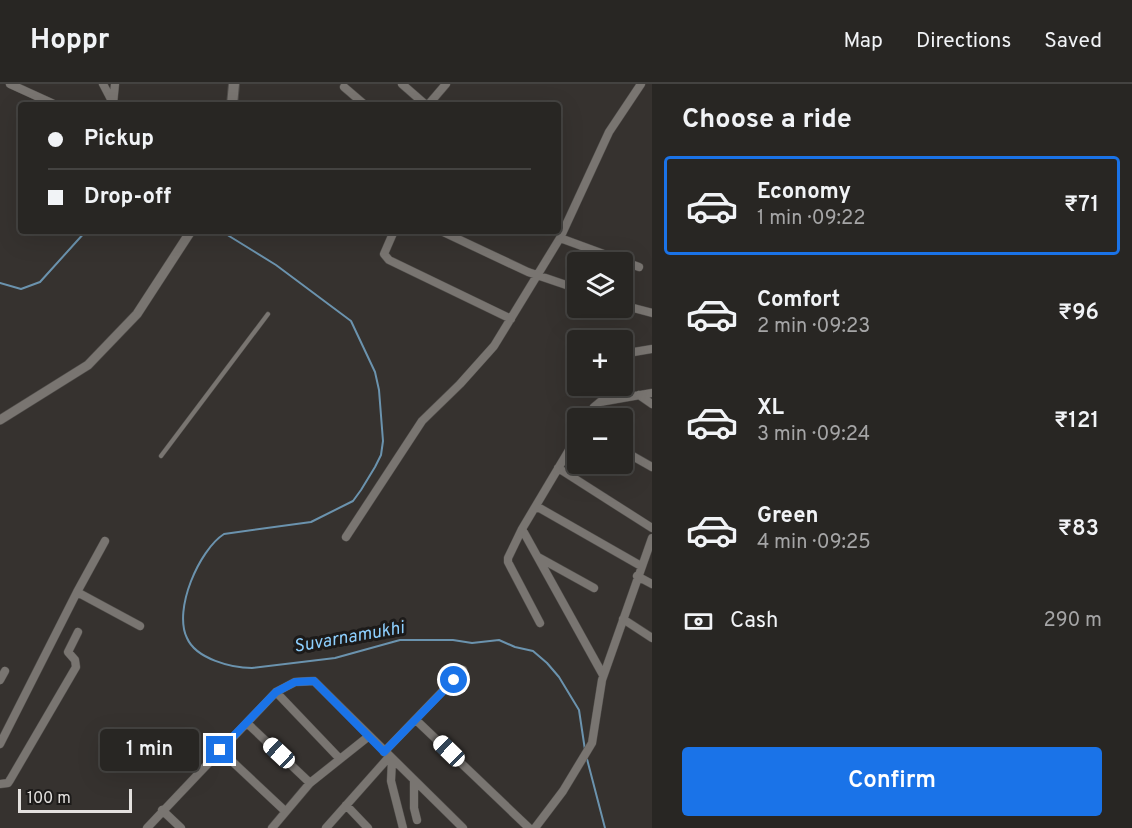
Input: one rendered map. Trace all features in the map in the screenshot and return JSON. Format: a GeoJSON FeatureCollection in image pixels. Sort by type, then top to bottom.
{"type":"FeatureCollection","features":[{"type":"Feature","properties":{"kind":"main road"},"geometry":{"type":"LineString","coordinates":[[232,102],[234,84]]}},
{"type":"Feature","properties":{"kind":"street"},"geometry":{"type":"LineString","coordinates":[[10,84],[49,102]]}},
{"type":"Feature","properties":{"kind":"street"},"geometry":{"type":"LineString","coordinates":[[103,84],[112,102]]}},
{"type":"Feature","properties":{"kind":"street"},"geometry":{"type":"LineString","coordinates":[[113,102],[115,84]]}},
{"type":"Feature","properties":{"kind":"street"},"geometry":{"type":"LineString","coordinates":[[402,84],[423,102]]}},
{"type":"Feature","properties":{"kind":"street"},"geometry":{"type":"LineString","coordinates":[[430,102],[446,84]]}},
{"type":"Feature","properties":{"kind":"street"},"geometry":{"type":"LineString","coordinates":[[346,537],[422,421],[494,346],[560,238],[609,132],[641,84]]}},
{"type":"Feature","properties":{"kind":"street"},"geometry":{"type":"LineString","coordinates":[[344,87],[362,102]]}},
{"type":"Feature","properties":{"kind":"street"},"geometry":{"type":"LineString","coordinates":[[0,420],[88,365],[137,314],[190,234]]}},
{"type":"Feature","properties":{"kind":"street"},"geometry":{"type":"LineString","coordinates":[[393,234],[384,254],[388,260],[511,319]]}},
{"type":"Feature","properties":{"kind":"street"},"geometry":{"type":"LineString","coordinates":[[448,234],[537,275],[567,285]]}},
{"type":"Feature","properties":{"kind":"street"},"geometry":{"type":"LineString","coordinates":[[560,238],[639,267]]}},
{"type":"Feature","properties":{"kind":"street"},"geometry":{"type":"LineString","coordinates":[[633,308],[652,313]]}},
{"type":"Feature","properties":{"kind":"street"},"geometry":{"type":"LineString","coordinates":[[633,353],[652,350]]}},
{"type":"Feature","properties":{"kind":"street"},"geometry":{"type":"LineString","coordinates":[[595,408],[600,402],[652,393]]}},
{"type":"Feature","properties":{"kind":"street"},"geometry":{"type":"LineString","coordinates":[[639,395],[652,404]]}},
{"type":"Feature","properties":{"kind":"street"},"geometry":{"type":"LineString","coordinates":[[540,622],[508,562],[510,550],[567,453]]}},
{"type":"Feature","properties":{"kind":"street"},"geometry":{"type":"LineString","coordinates":[[633,456],[652,467]]}},
{"type":"Feature","properties":{"kind":"street"},"geometry":{"type":"LineString","coordinates":[[558,468],[652,528]]}},
{"type":"Feature","properties":{"kind":"street"},"geometry":{"type":"LineString","coordinates":[[536,506],[641,566]]}},
{"type":"Feature","properties":{"kind":"street"},"geometry":{"type":"LineString","coordinates":[[522,529],[603,675]]}},
{"type":"Feature","properties":{"kind":"street"},"geometry":{"type":"LineString","coordinates":[[535,828],[563,791],[592,743],[603,675],[652,538]]}},
{"type":"Feature","properties":{"kind":"street"},"geometry":{"type":"LineString","coordinates":[[0,744],[105,541]]}},
{"type":"Feature","properties":{"kind":"street"},"geometry":{"type":"LineString","coordinates":[[537,556],[594,588]]}},
{"type":"Feature","properties":{"kind":"street"},"geometry":{"type":"LineString","coordinates":[[637,576],[652,584]]}},
{"type":"Feature","properties":{"kind":"street"},"geometry":{"type":"LineString","coordinates":[[77,592],[140,626]]}},
{"type":"Feature","properties":{"kind":"street"},"geometry":{"type":"LineString","coordinates":[[622,619],[652,638]]}},
{"type":"Feature","properties":{"kind":"street"},"geometry":{"type":"LineString","coordinates":[[1,785],[10,780],[76,667],[75,660],[68,652],[78,632]]}},
{"type":"Feature","properties":{"kind":"street"},"geometry":{"type":"LineString","coordinates":[[326,828],[417,720],[464,670]]}},
{"type":"Feature","properties":{"kind":"street"},"geometry":{"type":"LineString","coordinates":[[0,680],[5,671]]}},
{"type":"Feature","properties":{"kind":"street"},"geometry":{"type":"LineString","coordinates":[[147,828],[276,692],[295,682],[314,681],[463,828]]}},
{"type":"Feature","properties":{"kind":"street"},"geometry":{"type":"LineString","coordinates":[[276,692],[340,759]]}},
{"type":"Feature","properties":{"kind":"street"},"geometry":{"type":"LineString","coordinates":[[417,720],[529,828]]}},
{"type":"Feature","properties":{"kind":"street"},"geometry":{"type":"LineString","coordinates":[[247,723],[310,783]]}},
{"type":"Feature","properties":{"kind":"street"},"geometry":{"type":"LineString","coordinates":[[272,828],[310,783],[369,736]]}},
{"type":"Feature","properties":{"kind":"street"},"geometry":{"type":"LineString","coordinates":[[220,750],[285,811]]}},
{"type":"Feature","properties":{"kind":"street"},"geometry":{"type":"LineString","coordinates":[[389,756],[391,781],[403,828]]}},
{"type":"Feature","properties":{"kind":"street"},"geometry":{"type":"LineString","coordinates":[[414,781],[414,808],[417,820]]}},
{"type":"Feature","properties":{"kind":"street"},"geometry":{"type":"LineString","coordinates":[[346,805],[368,828]]}},
{"type":"Feature","properties":{"kind":"street"},"geometry":{"type":"LineString","coordinates":[[162,810],[181,828]]}},
{"type":"Feature","properties":{"kind":"lane"},"geometry":{"type":"LineString","coordinates":[[161,456],[268,314]]}},
{"type":"Feature","properties":{"kind":"waterway","name":"Suvarnamukhi"},"geometry":{"type":"LineString","coordinates":[[0,283],[21,289],[40,282],[83,234]]}},
{"type":"Feature","properties":{"kind":"waterway","name":"Suvarnamukhi"},"geometry":{"type":"LineString","coordinates":[[226,234],[276,265],[351,321],[375,372],[379,390],[383,441],[381,455],[353,501],[311,522],[224,534],[215,542],[198,567],[186,597],[183,612],[187,638],[198,652],[206,657],[225,664],[252,668],[335,658],[400,640],[453,640],[472,643],[499,640],[533,651],[559,677],[579,710],[585,750]]}},
{"type":"Feature","properties":{"kind":"waterway","name":"Suvarnamukhi"},"geometry":{"type":"LineString","coordinates":[[587,759],[605,828]]}},
{"type":"Feature","properties":{"kind":"route"},"geometry":{"type":"LineString","coordinates":[[220,750],[276,692],[295,682],[314,681],[384,752],[454,680]]}}]}
